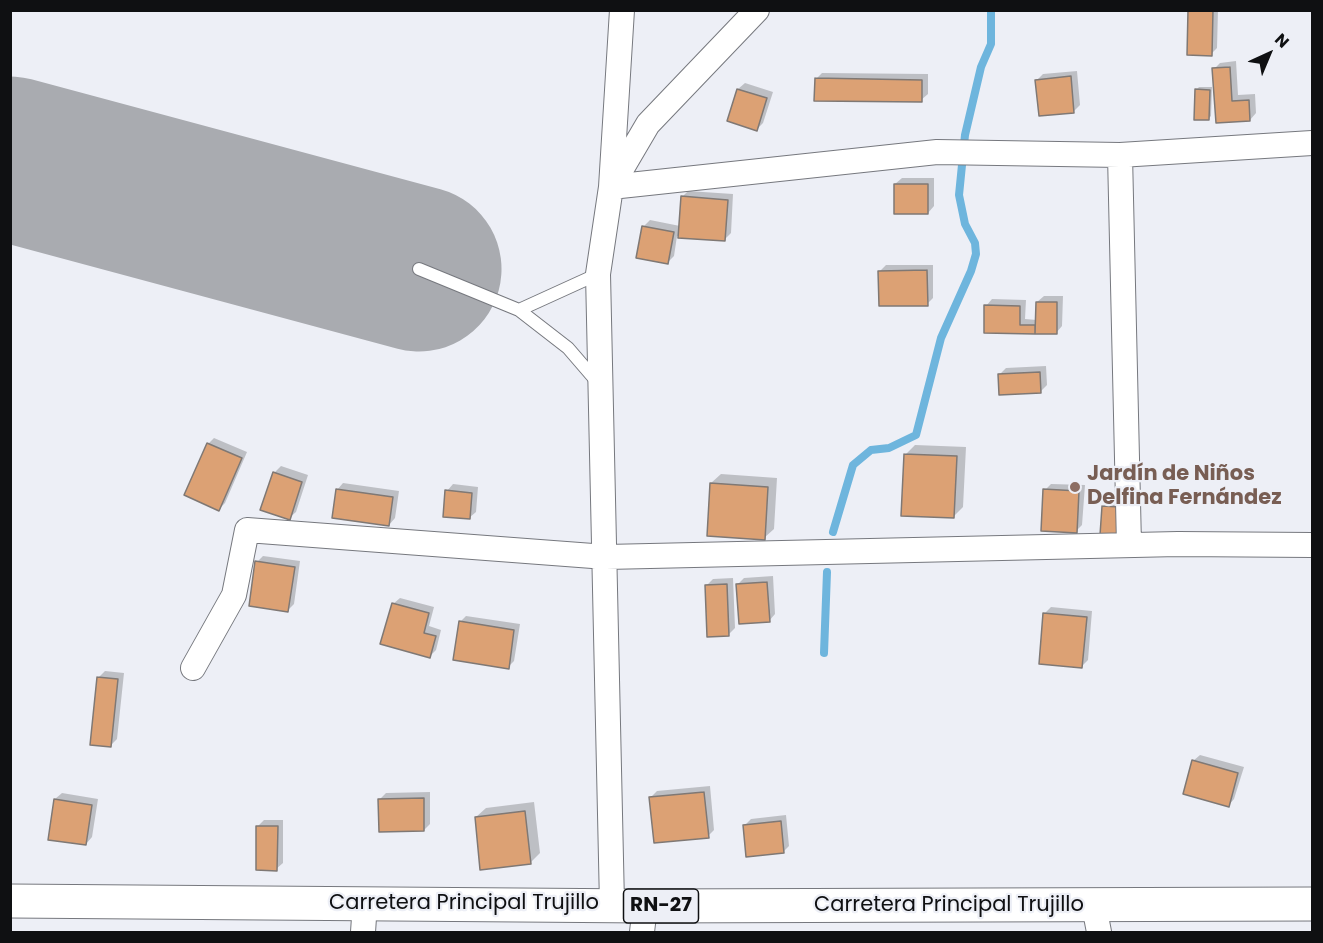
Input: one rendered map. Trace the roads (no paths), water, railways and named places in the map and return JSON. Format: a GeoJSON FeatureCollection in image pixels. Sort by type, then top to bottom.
{"type":"FeatureCollection","features":[{"type":"Feature","properties":{"kind":"main road","name":"Carretera Principal Trujillo"},"geometry":{"type":"LineString","coordinates":[[10,902],[364,918],[612,904],[643,919],[1096,919],[1312,904]]}},
{"type":"Feature","properties":{"kind":"street"},"geometry":{"type":"LineString","coordinates":[[612,904],[598,274],[611,187],[622,10]]}},
{"type":"Feature","properties":{"kind":"street"},"geometry":{"type":"LineString","coordinates":[[611,187],[648,124],[757,10]]}},
{"type":"Feature","properties":{"kind":"street"},"geometry":{"type":"LineString","coordinates":[[611,187],[947,152],[1120,155],[1312,143]]}},
{"type":"Feature","properties":{"kind":"street"},"geometry":{"type":"LineString","coordinates":[[1120,155],[1129,545]]}},
{"type":"Feature","properties":{"kind":"street"},"geometry":{"type":"LineString","coordinates":[[193,668],[234,595],[247,530],[606,557],[1129,545],[1312,545]]}},
{"type":"Feature","properties":{"kind":"lane"},"geometry":{"type":"LineString","coordinates":[[419,269],[519,310],[568,348],[600,385]]}},
{"type":"Feature","properties":{"kind":"lane"},"geometry":{"type":"LineString","coordinates":[[519,310],[598,274]]}},
{"type":"Feature","properties":{"kind":"waterway"},"geometry":{"type":"LineString","coordinates":[[833,532],[853,465],[871,450],[889,448],[916,435],[941,338],[971,271],[976,254],[975,243],[965,224],[959,195],[965,135],[981,67],[991,44],[991,10]]}},
{"type":"Feature","properties":{"kind":"waterway"},"geometry":{"type":"LineString","coordinates":[[824,653],[827,572]]}},
{"type":"Feature","properties":{"kind":"place","name":"Jardín de Niños Delfina Fernández"},"geometry":{"type":"Point","coordinates":[1075,487]}}]}
